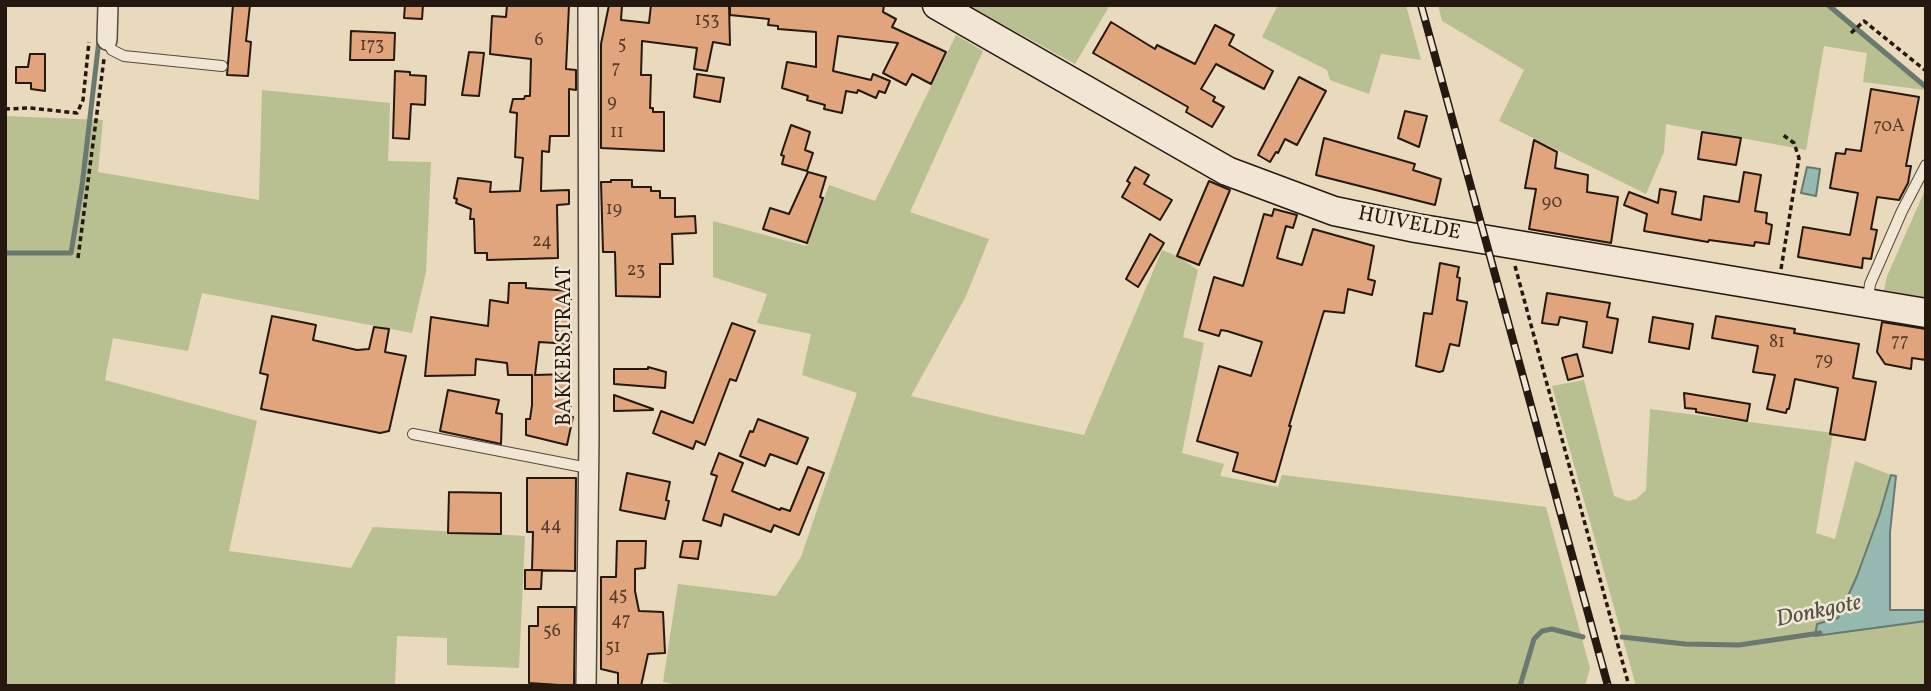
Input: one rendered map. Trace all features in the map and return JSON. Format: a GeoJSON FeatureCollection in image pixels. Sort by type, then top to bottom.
{"type":"FeatureCollection","features":[{"type":"Feature","properties":{"kind":"street"},"geometry":{"type":"LineString","coordinates":[[98,36],[108,5]]}},
{"type":"Feature","properties":{"kind":"street","name":"BAKKERSTRAAT"},"geometry":{"type":"LineString","coordinates":[[586,686],[589,468],[588,5]]}},
{"type":"Feature","properties":{"kind":"street","name":"HUIVELDE"},"geometry":{"type":"LineString","coordinates":[[937,5],[1227,171],[1334,211],[1376,221],[1926,313]]}},
{"type":"Feature","properties":{"kind":"lane"},"geometry":{"type":"LineString","coordinates":[[98,36],[112,50],[124,56],[222,66]]}},
{"type":"Feature","properties":{"kind":"lane"},"geometry":{"type":"LineString","coordinates":[[1868,303],[1870,284],[1902,211],[1926,165]]}},
{"type":"Feature","properties":{"kind":"lane"},"geometry":{"type":"LineString","coordinates":[[413,434],[589,468]]}},
{"type":"Feature","properties":{"kind":"path"},"geometry":{"type":"LineString","coordinates":[[1852,32],[1864,20],[1926,71]]}},
{"type":"Feature","properties":{"kind":"path"},"geometry":{"type":"LineString","coordinates":[[5,109],[30,108],[78,113],[98,36]]}},
{"type":"Feature","properties":{"kind":"path"},"geometry":{"type":"LineString","coordinates":[[78,258],[98,36]]}},
{"type":"Feature","properties":{"kind":"path"},"geometry":{"type":"LineString","coordinates":[[1778,288],[1799,158],[1794,143],[1783,135]]}},
{"type":"Feature","properties":{"kind":"path"},"geometry":{"type":"LineString","coordinates":[[1509,243],[1629,686]]}},
{"type":"Feature","properties":{"kind":"green space"},"geometry":{"type":"Polygon","coordinates":[[[967,5],[1110,5],[1075,64],[967,5]]]}},
{"type":"Feature","properties":{"kind":"green space"},"geometry":{"type":"Polygon","coordinates":[[[1278,5],[1406,5],[1421,60],[1381,54],[1369,94],[1330,80],[1327,70],[1262,37],[1278,5]]]}},
{"type":"Feature","properties":{"kind":"green space"},"geometry":{"type":"Polygon","coordinates":[[[1438,5],[1833,5],[1926,84],[1926,90],[1863,82],[1867,53],[1824,46],[1806,150],[1666,124],[1664,152],[1646,194],[1499,121],[1524,70],[1442,21],[1438,5]]]}},
{"type":"Feature","properties":{"kind":"green space"},"geometry":{"type":"Polygon","coordinates":[[[956,35],[983,51],[910,212],[989,239],[966,296],[911,396],[1084,435],[1162,250],[1177,256],[1198,270],[1183,337],[1204,343],[1182,453],[1224,464],[1220,476],[1278,487],[1282,475],[1546,507],[1590,668],[1585,686],[681,686],[663,682],[678,584],[776,596],[801,557],[857,393],[802,375],[811,334],[757,323],[767,294],[713,277],[713,221],[806,246],[829,185],[875,201],[956,35]]]}},
{"type":"Feature","properties":{"kind":"green space"},"geometry":{"type":"Polygon","coordinates":[[[262,90],[390,103],[388,161],[431,162],[426,272],[412,333],[202,293],[188,351],[113,338],[105,380],[257,421],[229,551],[351,568],[373,527],[525,536],[519,668],[447,665],[447,638],[397,636],[395,686],[5,686],[5,116],[103,120],[98,172],[259,200],[262,90]]]}},
{"type":"Feature","properties":{"kind":"green space"},"geometry":{"type":"Polygon","coordinates":[[[1926,188],[1926,298],[1884,290],[1887,276],[1926,188]]]}},
{"type":"Feature","properties":{"kind":"green space"},"geometry":{"type":"Polygon","coordinates":[[[1584,380],[1614,496],[1628,501],[1636,499],[1646,490],[1650,409],[1833,433],[1816,533],[1835,539],[1855,461],[1891,475],[1857,576],[1838,618],[1817,624],[1816,636],[1926,621],[1926,686],[1636,686],[1552,386],[1584,380]]]}},
{"type":"Feature","properties":{"kind":"water"},"geometry":{"type":"Polygon","coordinates":[[[1807,167],[1820,169],[1816,196],[1801,193],[1807,167]]]}},
{"type":"Feature","properties":{"kind":"water"},"geometry":{"type":"Polygon","coordinates":[[[1891,475],[1896,476],[1890,532],[1890,610],[1926,610],[1926,621],[1815,636],[1817,624],[1838,618],[1857,576],[1891,475]]]}},
{"type":"Feature","properties":{"kind":"building"},"geometry":{"type":"Polygon","coordinates":[[[233,5],[250,5],[246,41],[251,42],[248,76],[227,75],[233,5]]]}},
{"type":"Feature","properties":{"kind":"building"},"geometry":{"type":"Polygon","coordinates":[[[405,5],[423,5],[422,19],[404,18],[405,5]]]}},
{"type":"Feature","properties":{"kind":"building"},"geometry":{"type":"Polygon","coordinates":[[[507,5],[569,5],[566,69],[576,70],[576,90],[569,89],[569,136],[550,136],[549,152],[542,151],[541,191],[569,190],[569,204],[557,205],[558,258],[487,260],[487,253],[475,253],[471,209],[456,203],[457,199],[454,198],[458,178],[491,182],[490,192],[520,191],[523,158],[515,157],[517,113],[510,112],[513,99],[530,96],[531,59],[490,54],[492,16],[506,17],[507,5]]]}},
{"type":"Feature","properties":{"kind":"building"},"geometry":{"type":"Polygon","coordinates":[[[609,5],[622,5],[621,20],[649,23],[651,5],[729,5],[730,45],[713,42],[707,71],[694,69],[697,48],[642,41],[641,75],[651,75],[650,108],[653,108],[653,112],[664,112],[664,151],[601,148],[601,44],[609,5]]]}},
{"type":"Feature","properties":{"kind":"building"},"geometry":{"type":"Polygon","coordinates":[[[730,5],[884,5],[883,12],[896,19],[892,27],[946,52],[931,84],[912,74],[906,85],[883,73],[898,43],[838,36],[833,71],[871,80],[873,74],[890,81],[885,93],[879,91],[876,98],[858,90],[857,93],[846,91],[842,113],[824,109],[825,105],[807,100],[808,96],[782,88],[787,62],[816,67],[816,32],[778,29],[778,26],[768,25],[769,19],[730,15],[730,5]]]}},
{"type":"Feature","properties":{"kind":"building"},"geometry":{"type":"Polygon","coordinates":[[[1111,22],[1155,49],[1157,45],[1195,64],[1215,25],[1234,35],[1229,45],[1273,71],[1264,89],[1216,64],[1201,89],[1215,97],[1213,101],[1224,107],[1212,127],[1186,112],[1188,107],[1093,53],[1111,22]]]}},
{"type":"Feature","properties":{"kind":"building"},"geometry":{"type":"Polygon","coordinates":[[[351,31],[395,33],[394,60],[350,60],[351,31]]]}},
{"type":"Feature","properties":{"kind":"building"},"geometry":{"type":"Polygon","coordinates":[[[469,52],[484,53],[479,96],[462,95],[469,52]]]}},
{"type":"Feature","properties":{"kind":"building"},"geometry":{"type":"Polygon","coordinates":[[[30,54],[45,54],[45,91],[31,89],[31,83],[16,83],[16,67],[28,67],[30,54]]]}},
{"type":"Feature","properties":{"kind":"building"},"geometry":{"type":"Polygon","coordinates":[[[395,71],[426,76],[425,105],[411,104],[409,139],[393,138],[395,71]]]}},
{"type":"Feature","properties":{"kind":"building"},"geometry":{"type":"Polygon","coordinates":[[[697,74],[724,78],[720,102],[694,97],[697,74]]]}},
{"type":"Feature","properties":{"kind":"building"},"geometry":{"type":"Polygon","coordinates":[[[1299,77],[1326,91],[1297,145],[1285,139],[1270,162],[1258,155],[1299,77]]]}},
{"type":"Feature","properties":{"kind":"building"},"geometry":{"type":"Polygon","coordinates":[[[1871,89],[1919,97],[1906,166],[1911,166],[1908,183],[1899,200],[1877,197],[1871,229],[1877,230],[1871,259],[1863,258],[1862,268],[1798,257],[1803,227],[1850,235],[1858,193],[1830,188],[1836,153],[1845,154],[1846,149],[1861,151],[1871,89]]]}},
{"type":"Feature","properties":{"kind":"building"},"geometry":{"type":"Polygon","coordinates":[[[1405,111],[1427,116],[1419,147],[1398,138],[1405,111]]]}},
{"type":"Feature","properties":{"kind":"building"},"geometry":{"type":"Polygon","coordinates":[[[791,125],[810,132],[805,150],[813,153],[807,171],[782,164],[784,156],[781,155],[791,125]]]}},
{"type":"Feature","properties":{"kind":"building"},"geometry":{"type":"Polygon","coordinates":[[[1702,132],[1741,138],[1736,165],[1698,159],[1702,132]]]}},
{"type":"Feature","properties":{"kind":"building"},"geometry":{"type":"Polygon","coordinates":[[[1324,138],[1415,164],[1413,170],[1441,179],[1435,205],[1316,175],[1324,138]]]}},
{"type":"Feature","properties":{"kind":"building"},"geometry":{"type":"Polygon","coordinates":[[[1534,140],[1557,152],[1555,168],[1588,175],[1587,192],[1618,197],[1611,243],[1529,229],[1536,189],[1525,188],[1534,140]]]}},
{"type":"Feature","properties":{"kind":"building"},"geometry":{"type":"Polygon","coordinates":[[[1135,167],[1149,175],[1144,184],[1172,200],[1160,220],[1122,197],[1135,167]]]}},
{"type":"Feature","properties":{"kind":"building"},"geometry":{"type":"Polygon","coordinates":[[[808,172],[826,177],[820,197],[823,198],[807,243],[763,229],[770,208],[789,214],[808,172]]]}},
{"type":"Feature","properties":{"kind":"building"},"geometry":{"type":"Polygon","coordinates":[[[1744,172],[1761,175],[1755,211],[1767,213],[1766,223],[1772,225],[1769,244],[1755,242],[1754,246],[1708,242],[1644,231],[1647,214],[1624,205],[1629,192],[1658,203],[1660,189],[1676,192],[1672,214],[1701,220],[1704,196],[1739,202],[1744,172]]]}},
{"type":"Feature","properties":{"kind":"building"},"geometry":{"type":"Polygon","coordinates":[[[632,180],[632,187],[651,187],[651,191],[660,191],[660,198],[675,198],[675,217],[695,216],[696,233],[672,234],[673,264],[660,264],[660,297],[616,296],[615,252],[603,252],[601,182],[632,180]]]}},
{"type":"Feature","properties":{"kind":"building"},"geometry":{"type":"Polygon","coordinates":[[[1209,181],[1230,190],[1199,265],[1177,256],[1209,181]]]}},
{"type":"Feature","properties":{"kind":"building"},"geometry":{"type":"Polygon","coordinates":[[[1274,209],[1297,215],[1293,228],[1286,226],[1277,258],[1302,265],[1313,229],[1374,246],[1368,279],[1375,281],[1372,295],[1348,289],[1344,313],[1324,311],[1275,482],[1233,471],[1238,453],[1197,441],[1219,366],[1251,376],[1262,342],[1227,331],[1221,330],[1219,336],[1199,330],[1214,277],[1243,286],[1264,214],[1272,216],[1274,209]]]}},
{"type":"Feature","properties":{"kind":"building"},"geometry":{"type":"Polygon","coordinates":[[[1150,234],[1164,243],[1138,287],[1126,279],[1150,234]]]}},
{"type":"Feature","properties":{"kind":"building"},"geometry":{"type":"Polygon","coordinates":[[[1440,263],[1459,267],[1457,300],[1467,302],[1459,346],[1450,344],[1443,371],[1439,372],[1416,366],[1424,313],[1432,314],[1440,263]]]}},
{"type":"Feature","properties":{"kind":"building"},"geometry":{"type":"Polygon","coordinates":[[[509,283],[526,283],[526,288],[571,291],[571,344],[539,342],[535,375],[569,374],[573,417],[567,445],[526,435],[526,419],[530,419],[532,405],[532,375],[508,375],[507,363],[476,359],[475,375],[425,376],[431,317],[488,326],[490,300],[508,303],[509,283]]]}},
{"type":"Feature","properties":{"kind":"building"},"geometry":{"type":"Polygon","coordinates":[[[1547,293],[1610,303],[1607,317],[1618,319],[1612,353],[1583,347],[1587,322],[1560,317],[1558,325],[1542,323],[1547,293]]]}},
{"type":"Feature","properties":{"kind":"building"},"geometry":{"type":"Polygon","coordinates":[[[272,316],[316,325],[313,340],[357,350],[369,349],[374,327],[389,329],[385,352],[406,356],[389,431],[380,433],[261,409],[268,375],[260,373],[272,316]]]}},
{"type":"Feature","properties":{"kind":"building"},"geometry":{"type":"Polygon","coordinates":[[[1716,316],[1795,329],[1794,333],[1859,344],[1853,378],[1876,382],[1865,440],[1830,434],[1838,388],[1795,379],[1786,413],[1767,409],[1775,375],[1753,372],[1758,346],[1712,338],[1716,316]]]}},
{"type":"Feature","properties":{"kind":"building"},"geometry":{"type":"Polygon","coordinates":[[[1653,317],[1693,324],[1689,349],[1649,342],[1653,317]]]}},
{"type":"Feature","properties":{"kind":"building"},"geometry":{"type":"Polygon","coordinates":[[[1882,322],[1926,329],[1926,360],[1912,358],[1911,369],[1885,364],[1877,352],[1882,322]]]}},
{"type":"Feature","properties":{"kind":"building"},"geometry":{"type":"Polygon","coordinates":[[[732,323],[755,331],[736,381],[730,379],[705,445],[696,441],[693,449],[653,433],[661,411],[693,423],[732,323]]]}},
{"type":"Feature","properties":{"kind":"building"},"geometry":{"type":"Polygon","coordinates":[[[1577,354],[1583,376],[1568,380],[1562,358],[1577,354]]]}},
{"type":"Feature","properties":{"kind":"building"},"geometry":{"type":"Polygon","coordinates":[[[648,367],[666,372],[665,388],[614,384],[614,369],[648,367]]]}},
{"type":"Feature","properties":{"kind":"building"},"geometry":{"type":"Polygon","coordinates":[[[448,390],[499,400],[496,413],[502,414],[501,444],[440,431],[448,390]]]}},
{"type":"Feature","properties":{"kind":"building"},"geometry":{"type":"Polygon","coordinates":[[[1684,393],[1750,404],[1747,421],[1685,408],[1684,393]]]}},
{"type":"Feature","properties":{"kind":"building"},"geometry":{"type":"Polygon","coordinates":[[[614,395],[653,409],[653,410],[614,411],[614,395]]]}},
{"type":"Feature","properties":{"kind":"building"},"geometry":{"type":"Polygon","coordinates":[[[758,419],[808,438],[797,464],[770,454],[765,466],[740,456],[758,419]]]}},
{"type":"Feature","properties":{"kind":"building"},"geometry":{"type":"Polygon","coordinates":[[[719,453],[743,463],[732,491],[780,510],[790,511],[808,467],[824,473],[799,535],[774,525],[771,532],[724,514],[721,526],[703,520],[717,476],[711,474],[719,453]]]}},
{"type":"Feature","properties":{"kind":"building"},"geometry":{"type":"Polygon","coordinates":[[[627,473],[670,482],[665,519],[620,510],[627,473]]]}},
{"type":"Feature","properties":{"kind":"building"},"geometry":{"type":"Polygon","coordinates":[[[527,478],[576,478],[575,571],[532,570],[533,532],[527,532],[527,478]]]}},
{"type":"Feature","properties":{"kind":"building"},"geometry":{"type":"Polygon","coordinates":[[[449,492],[501,493],[501,534],[448,533],[449,492]]]}},
{"type":"Feature","properties":{"kind":"building"},"geometry":{"type":"Polygon","coordinates":[[[617,541],[646,541],[645,568],[635,569],[639,611],[663,612],[665,653],[648,654],[641,686],[618,686],[618,673],[601,669],[601,577],[616,577],[617,541]]]}},
{"type":"Feature","properties":{"kind":"building"},"geometry":{"type":"Polygon","coordinates":[[[683,541],[701,541],[698,559],[680,557],[683,541]]]}},
{"type":"Feature","properties":{"kind":"building"},"geometry":{"type":"Polygon","coordinates":[[[525,570],[542,570],[541,589],[525,589],[525,570]]]}},
{"type":"Feature","properties":{"kind":"building"},"geometry":{"type":"Polygon","coordinates":[[[538,607],[575,607],[574,686],[529,683],[529,626],[538,626],[538,607]]]}},
{"type":"Feature","properties":{"kind":"waterway","name":"Donkgote"},"geometry":{"type":"LineString","coordinates":[[1828,5],[1926,87]]}},
{"type":"Feature","properties":{"kind":"waterway"},"geometry":{"type":"LineString","coordinates":[[5,253],[71,253],[82,186],[99,40]]}},
{"type":"Feature","properties":{"kind":"waterway","name":"Donkgote"},"geometry":{"type":"LineString","coordinates":[[1520,686],[1534,639],[1542,631],[1552,629],[1583,637]]}},
{"type":"Feature","properties":{"kind":"waterway","name":"Donkgote"},"geometry":{"type":"LineString","coordinates":[[1622,637],[1685,644],[1739,645],[1820,633]]}},
{"type":"Feature","properties":{"kind":"railway"},"geometry":{"type":"LineString","coordinates":[[1421,5],[1608,686]]}}]}
